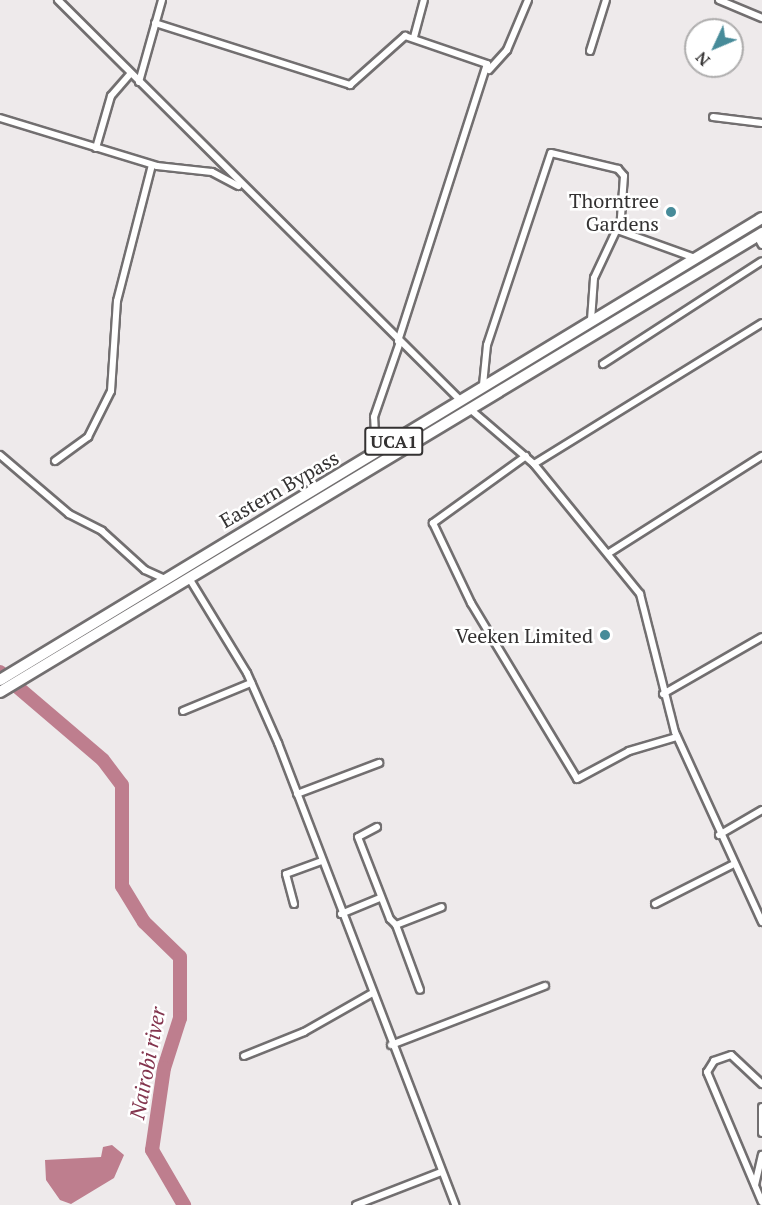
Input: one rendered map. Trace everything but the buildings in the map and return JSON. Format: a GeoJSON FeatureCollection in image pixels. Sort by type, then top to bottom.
{"type":"FeatureCollection","features":[{"type":"Feature","properties":{"kind":"main road","name":"Eastern Bypass"},"geometry":{"type":"LineString","coordinates":[[0,680],[163,578],[376,453],[483,384],[762,218]]}},
{"type":"Feature","properties":{"kind":"main road","name":"Eastern Bypass"},"geometry":{"type":"LineString","coordinates":[[0,692],[470,409],[760,238]]}},
{"type":"Feature","properties":{"kind":"street"},"geometry":{"type":"LineString","coordinates":[[58,0],[241,187],[459,399]]}},
{"type":"Feature","properties":{"kind":"street"},"geometry":{"type":"LineString","coordinates":[[139,82],[162,0]]}},
{"type":"Feature","properties":{"kind":"street"},"geometry":{"type":"LineString","coordinates":[[414,37],[424,0]]}},
{"type":"Feature","properties":{"kind":"street"},"geometry":{"type":"LineString","coordinates":[[376,453],[374,417],[489,70],[507,50],[528,0]]}},
{"type":"Feature","properties":{"kind":"street"},"geometry":{"type":"LineString","coordinates":[[590,51],[606,0]]}},
{"type":"Feature","properties":{"kind":"street"},"geometry":{"type":"LineString","coordinates":[[719,0],[762,18]]}},
{"type":"Feature","properties":{"kind":"street"},"geometry":{"type":"LineString","coordinates":[[155,23],[350,86],[396,40],[414,37],[482,59],[489,70]]}},
{"type":"Feature","properties":{"kind":"street"},"geometry":{"type":"LineString","coordinates":[[96,148],[111,96],[130,74]]}},
{"type":"Feature","properties":{"kind":"street"},"geometry":{"type":"LineString","coordinates":[[713,117],[762,123]]}},
{"type":"Feature","properties":{"kind":"street"},"geometry":{"type":"LineString","coordinates":[[0,118],[152,165],[212,172],[241,187]]}},
{"type":"Feature","properties":{"kind":"street"},"geometry":{"type":"LineString","coordinates":[[483,384],[487,345],[551,153],[622,172],[618,228],[594,278],[591,320]]}},
{"type":"Feature","properties":{"kind":"street"},"geometry":{"type":"LineString","coordinates":[[55,461],[88,437],[111,391],[117,301],[152,165]]}},
{"type":"Feature","properties":{"kind":"street"},"geometry":{"type":"LineString","coordinates":[[618,228],[696,258]]}},
{"type":"Feature","properties":{"kind":"street"},"geometry":{"type":"LineString","coordinates":[[603,364],[762,261]]}},
{"type":"Feature","properties":{"kind":"street"},"geometry":{"type":"LineString","coordinates":[[534,464],[762,323]]}},
{"type":"Feature","properties":{"kind":"street"},"geometry":{"type":"LineString","coordinates":[[470,409],[534,464],[609,553],[640,594],[663,694],[677,737],[732,865],[762,922]]}},
{"type":"Feature","properties":{"kind":"street"},"geometry":{"type":"LineString","coordinates":[[0,455],[69,514],[102,531],[145,570],[163,578]]}},
{"type":"Feature","properties":{"kind":"street"},"geometry":{"type":"LineString","coordinates":[[526,456],[433,523],[471,603],[577,779],[629,751],[677,737]]}},
{"type":"Feature","properties":{"kind":"street"},"geometry":{"type":"LineString","coordinates":[[609,553],[762,456]]}},
{"type":"Feature","properties":{"kind":"street"},"geometry":{"type":"LineString","coordinates":[[189,578],[251,683],[297,794],[370,994],[455,1205]]}},
{"type":"Feature","properties":{"kind":"street"},"geometry":{"type":"LineString","coordinates":[[663,694],[762,637]]}},
{"type":"Feature","properties":{"kind":"street"},"geometry":{"type":"LineString","coordinates":[[183,711],[251,683]]}},
{"type":"Feature","properties":{"kind":"street"},"geometry":{"type":"LineString","coordinates":[[297,794],[379,763]]}},
{"type":"Feature","properties":{"kind":"street"},"geometry":{"type":"LineString","coordinates":[[719,835],[762,810]]}},
{"type":"Feature","properties":{"kind":"street"},"geometry":{"type":"LineString","coordinates":[[377,827],[358,837],[380,898],[396,925],[420,990]]}},
{"type":"Feature","properties":{"kind":"street"},"geometry":{"type":"LineString","coordinates":[[294,904],[286,874],[322,861]]}},
{"type":"Feature","properties":{"kind":"street"},"geometry":{"type":"LineString","coordinates":[[654,904],[732,865]]}},
{"type":"Feature","properties":{"kind":"street"},"geometry":{"type":"LineString","coordinates":[[341,914],[380,898]]}},
{"type":"Feature","properties":{"kind":"street"},"geometry":{"type":"LineString","coordinates":[[396,925],[442,907]]}},
{"type":"Feature","properties":{"kind":"street"},"geometry":{"type":"LineString","coordinates":[[391,1045],[545,986]]}},
{"type":"Feature","properties":{"kind":"street"},"geometry":{"type":"LineString","coordinates":[[244,1056],[304,1032],[370,994]]}},
{"type":"Feature","properties":{"kind":"street"},"geometry":{"type":"LineString","coordinates":[[762,1084],[731,1055],[714,1061],[707,1072],[762,1202]]}},
{"type":"Feature","properties":{"kind":"street"},"geometry":{"type":"LineString","coordinates":[[762,1107],[762,1133]]}},
{"type":"Feature","properties":{"kind":"street"},"geometry":{"type":"LineString","coordinates":[[755,1186],[762,1155]]}},
{"type":"Feature","properties":{"kind":"street"},"geometry":{"type":"LineString","coordinates":[[356,1205],[441,1172]]}},
{"type":"Feature","properties":{"kind":"shaded area"},"geometry":{"type":"Polygon","coordinates":[[[112,1145],[124,1155],[114,1178],[71,1204],[60,1200],[46,1180],[45,1160],[101,1157],[103,1147],[112,1145]]]}},
{"type":"Feature","properties":{"kind":"waterway","name":"Nairobi river"},"geometry":{"type":"LineString","coordinates":[[0,672],[103,760],[122,785],[122,886],[144,922],[180,957],[180,1018],[164,1068],[152,1150],[184,1205]]}},
{"type":"Feature","properties":{"kind":"place","name":"Thorntree Gardens"},"geometry":{"type":"Point","coordinates":[671,212]}},
{"type":"Feature","properties":{"kind":"place","name":"Veeken Limited"},"geometry":{"type":"Point","coordinates":[605,635]}}]}
